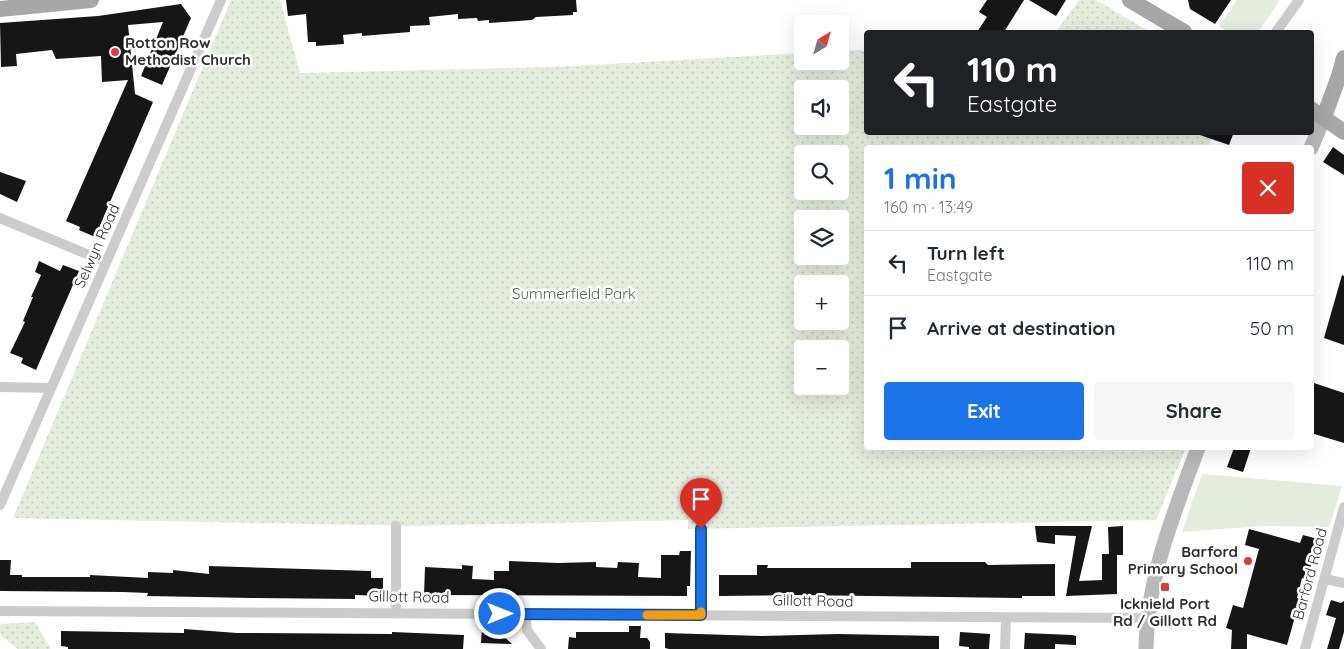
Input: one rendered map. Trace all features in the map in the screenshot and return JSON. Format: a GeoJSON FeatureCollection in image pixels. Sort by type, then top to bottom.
{"type":"FeatureCollection","features":[{"type":"Feature","properties":{"kind":"main road"},"geometry":{"type":"LineString","coordinates":[[0,8],[91,0]]}},
{"type":"Feature","properties":{"kind":"main road"},"geometry":{"type":"LineString","coordinates":[[1130,0],[1181,30]]}},
{"type":"Feature","properties":{"kind":"main road"},"geometry":{"type":"LineString","coordinates":[[1314,130],[1317,113],[1340,76],[1344,58]]}},
{"type":"Feature","properties":{"kind":"main road"},"geometry":{"type":"LineString","coordinates":[[1317,113],[1344,132]]}},
{"type":"Feature","properties":{"kind":"main road"},"geometry":{"type":"LineString","coordinates":[[1146,649],[1147,618],[1158,563],[1197,450]]}},
{"type":"Feature","properties":{"kind":"street","name":"Selwyn Road"},"geometry":{"type":"LineString","coordinates":[[0,505],[222,0]]}},
{"type":"Feature","properties":{"kind":"street"},"geometry":{"type":"LineString","coordinates":[[1277,30],[1299,0]]}},
{"type":"Feature","properties":{"kind":"street"},"geometry":{"type":"LineString","coordinates":[[0,218],[106,262]]}},
{"type":"Feature","properties":{"kind":"street"},"geometry":{"type":"LineString","coordinates":[[0,386],[52,388]]}},
{"type":"Feature","properties":{"kind":"street","name":"Barford Road"},"geometry":{"type":"LineString","coordinates":[[1305,649],[1344,507]]}},
{"type":"Feature","properties":{"kind":"street"},"geometry":{"type":"LineString","coordinates":[[396,526],[396,612]]}},
{"type":"Feature","properties":{"kind":"street"},"geometry":{"type":"LineString","coordinates":[[701,529],[701,615]]}},
{"type":"Feature","properties":{"kind":"street"},"geometry":{"type":"LineString","coordinates":[[1324,579],[1344,583]]}},
{"type":"Feature","properties":{"kind":"street","name":"Gillott Road"},"geometry":{"type":"LineString","coordinates":[[0,611],[1147,618]]}},
{"type":"Feature","properties":{"kind":"street"},"geometry":{"type":"LineString","coordinates":[[524,614],[527,630],[540,649]]}},
{"type":"Feature","properties":{"kind":"street"},"geometry":{"type":"LineString","coordinates":[[1005,649],[1006,618]]}},
{"type":"Feature","properties":{"kind":"green space","name":"Summerfield Park"},"geometry":{"type":"Polygon","coordinates":[[[231,0],[280,0],[300,73],[557,67],[794,53],[794,70],[849,70],[849,51],[859,50],[864,51],[864,135],[1212,135],[1209,145],[864,145],[864,450],[1185,450],[1156,520],[688,529],[688,520],[411,526],[13,518],[231,0]]]}},
{"type":"Feature","properties":{"kind":"green space"},"geometry":{"type":"Polygon","coordinates":[[[1079,0],[1096,0],[1147,30],[1057,30],[1079,0]]]}},
{"type":"Feature","properties":{"kind":"green space"},"geometry":{"type":"Polygon","coordinates":[[[1237,0],[1280,0],[1259,30],[1225,30],[1219,26],[1237,0]]]}},
{"type":"Feature","properties":{"kind":"green space"},"geometry":{"type":"Polygon","coordinates":[[[1202,474],[1342,486],[1329,527],[1262,526],[1182,532],[1202,474]]]}},
{"type":"Feature","properties":{"kind":"green space"},"geometry":{"type":"Polygon","coordinates":[[[35,622],[51,649],[18,649],[0,635],[0,624],[35,622]]]}},
{"type":"Feature","properties":{"kind":"building"},"geometry":{"type":"Polygon","coordinates":[[[286,0],[576,0],[577,12],[573,12],[573,15],[536,17],[532,20],[489,23],[489,20],[478,21],[477,18],[458,19],[458,14],[429,17],[430,25],[410,26],[410,32],[362,36],[362,33],[343,35],[344,44],[316,46],[316,42],[308,42],[306,14],[288,16],[286,0]]]}},
{"type":"Feature","properties":{"kind":"building"},"geometry":{"type":"Polygon","coordinates":[[[987,0],[1024,0],[1005,30],[978,30],[987,17],[979,12],[987,0]]]}},
{"type":"Feature","properties":{"kind":"building"},"geometry":{"type":"Polygon","coordinates":[[[1029,0],[1066,0],[1056,16],[1029,0]]]}},
{"type":"Feature","properties":{"kind":"building"},"geometry":{"type":"Polygon","coordinates":[[[1188,0],[1231,0],[1215,24],[1190,9],[1188,0]]]}},
{"type":"Feature","properties":{"kind":"building"},"geometry":{"type":"Polygon","coordinates":[[[181,4],[191,18],[162,85],[141,76],[163,22],[128,25],[135,94],[153,102],[95,237],[79,230],[80,227],[66,221],[128,80],[102,82],[101,56],[56,59],[52,50],[16,54],[17,66],[1,67],[0,23],[98,16],[181,4]]]}},
{"type":"Feature","properties":{"kind":"building"},"geometry":{"type":"Polygon","coordinates":[[[1200,135],[1233,135],[1229,145],[1200,135]]]}},
{"type":"Feature","properties":{"kind":"building"},"geometry":{"type":"Polygon","coordinates":[[[1333,147],[1344,155],[1344,175],[1323,162],[1333,147]]]}},
{"type":"Feature","properties":{"kind":"building"},"geometry":{"type":"Polygon","coordinates":[[[0,172],[26,181],[17,202],[0,194],[0,172]]]}},
{"type":"Feature","properties":{"kind":"building"},"geometry":{"type":"Polygon","coordinates":[[[39,261],[60,271],[63,265],[79,271],[36,370],[21,363],[23,358],[10,353],[25,322],[23,321],[33,297],[31,297],[41,275],[35,272],[39,261]]]}},
{"type":"Feature","properties":{"kind":"building"},"geometry":{"type":"Polygon","coordinates":[[[1342,275],[1344,276],[1344,345],[1324,338],[1342,275]]]}},
{"type":"Feature","properties":{"kind":"building"},"geometry":{"type":"Polygon","coordinates":[[[1314,383],[1344,393],[1344,443],[1314,434],[1314,383]]]}},
{"type":"Feature","properties":{"kind":"building"},"geometry":{"type":"Polygon","coordinates":[[[1233,450],[1250,450],[1243,472],[1227,467],[1233,450]]]}},
{"type":"Feature","properties":{"kind":"building"},"geometry":{"type":"Polygon","coordinates":[[[1035,526],[1092,526],[1079,581],[1102,580],[1102,554],[1109,554],[1108,527],[1123,526],[1123,555],[1117,555],[1117,594],[1066,596],[1076,536],[1055,535],[1055,544],[1037,542],[1035,526]]]}},
{"type":"Feature","properties":{"kind":"building"},"geometry":{"type":"Polygon","coordinates":[[[1249,529],[1300,543],[1303,535],[1318,539],[1307,580],[1302,578],[1297,598],[1300,599],[1287,645],[1247,634],[1247,649],[1231,649],[1232,630],[1226,628],[1233,605],[1243,608],[1259,549],[1245,545],[1249,529]]]}},
{"type":"Feature","properties":{"kind":"building"},"geometry":{"type":"Polygon","coordinates":[[[680,551],[691,551],[690,586],[687,586],[687,596],[424,595],[425,567],[462,569],[462,565],[473,566],[472,579],[494,580],[494,571],[509,571],[509,561],[596,562],[596,567],[617,568],[618,562],[639,563],[638,577],[661,578],[661,555],[679,555],[680,551]]]}},
{"type":"Feature","properties":{"kind":"building"},"geometry":{"type":"Polygon","coordinates":[[[0,560],[11,560],[10,575],[22,575],[22,577],[90,577],[90,575],[148,578],[148,572],[173,573],[173,570],[209,574],[209,566],[371,571],[371,578],[383,578],[383,596],[355,595],[355,599],[252,598],[147,596],[148,593],[123,592],[0,591],[0,560]]]}},
{"type":"Feature","properties":{"kind":"building"},"geometry":{"type":"Polygon","coordinates":[[[911,562],[985,562],[988,565],[1055,564],[1055,596],[1022,596],[1022,598],[797,595],[719,596],[719,575],[757,575],[757,565],[768,565],[767,568],[911,568],[911,562]]]}},
{"type":"Feature","properties":{"kind":"building"},"geometry":{"type":"Polygon","coordinates":[[[1331,600],[1341,603],[1344,601],[1344,632],[1339,649],[1327,649],[1336,618],[1326,615],[1331,600]]]}},
{"type":"Feature","properties":{"kind":"building"},"geometry":{"type":"Polygon","coordinates":[[[629,626],[641,626],[640,638],[647,638],[650,642],[650,649],[568,649],[569,637],[576,638],[576,632],[629,632],[629,626]]]}},
{"type":"Feature","properties":{"kind":"building"},"geometry":{"type":"Polygon","coordinates":[[[184,629],[237,633],[392,634],[392,632],[464,635],[463,649],[68,649],[68,647],[61,646],[61,631],[184,633],[184,629]]]}},
{"type":"Feature","properties":{"kind":"building"},"geometry":{"type":"Polygon","coordinates":[[[482,629],[496,629],[512,644],[481,643],[482,629]]]}},
{"type":"Feature","properties":{"kind":"building"},"geometry":{"type":"Polygon","coordinates":[[[960,632],[990,634],[989,649],[969,649],[969,647],[959,646],[960,632]]]}},
{"type":"Feature","properties":{"kind":"building"},"geometry":{"type":"Polygon","coordinates":[[[665,633],[762,636],[838,634],[939,636],[939,649],[669,649],[665,648],[665,633]]]}},
{"type":"Feature","properties":{"kind":"building"},"geometry":{"type":"Polygon","coordinates":[[[1025,633],[1072,635],[1076,636],[1076,645],[1055,644],[1055,649],[1024,649],[1025,633]]]}},
{"type":"Feature","properties":{"kind":"slow traffic"},"geometry":{"type":"LineString","coordinates":[[647,615],[701,615],[701,612]]}},
{"type":"Feature","properties":{"kind":"place","name":"Rotton Row Methodist Church"},"geometry":{"type":"Point","coordinates":[115,52]}},
{"type":"Feature","properties":{"kind":"place","name":"Barford Primary School"},"geometry":{"type":"Point","coordinates":[1248,561]}},
{"type":"Feature","properties":{"kind":"place","name":"Icknield Port Rd / Gillott Rd"},"geometry":{"type":"Point","coordinates":[1165,587]}},
{"type":"Feature","properties":{"kind":"route"},"geometry":{"type":"LineString","coordinates":[[500,614],[701,615],[701,529]]}}]}
